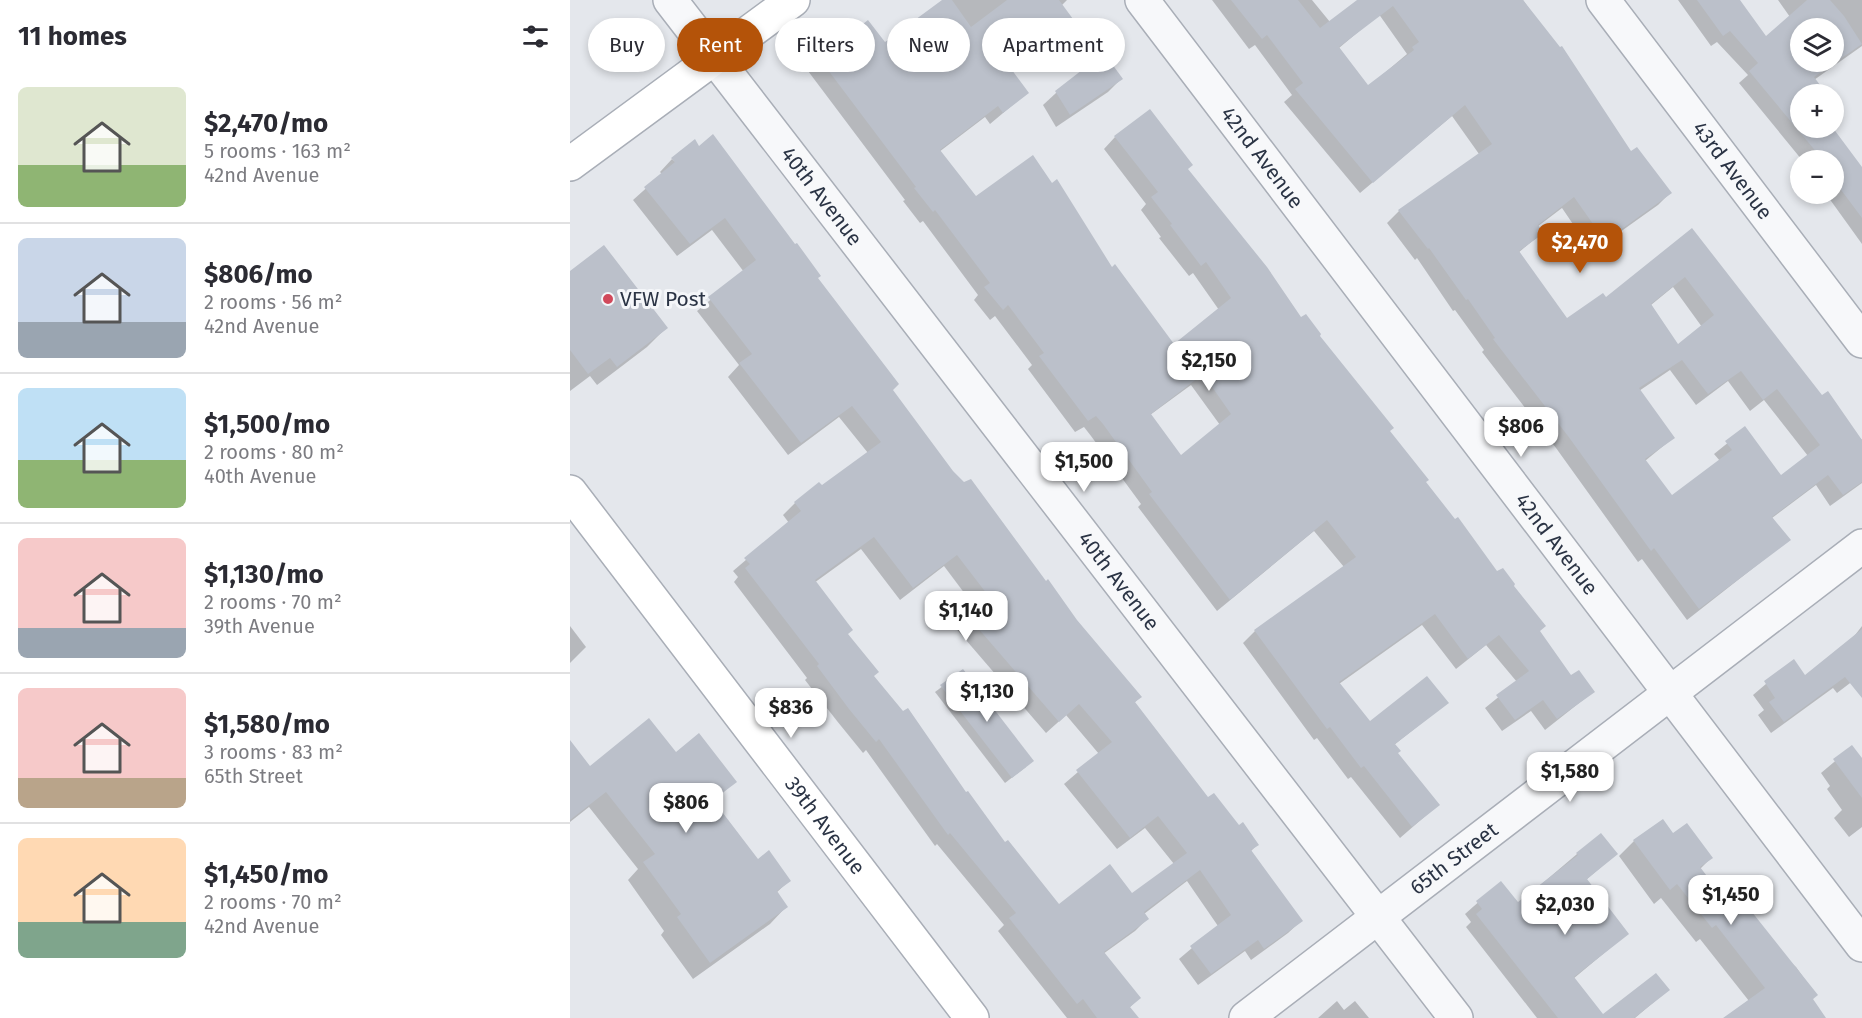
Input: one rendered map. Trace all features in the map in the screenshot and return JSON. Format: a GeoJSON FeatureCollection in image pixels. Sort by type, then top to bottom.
{"type":"FeatureCollection","features":[{"type":"Feature","properties":{"kind":"main road"},"geometry":{"type":"LineString","coordinates":[[763,22],[793,0]]}},
{"type":"Feature","properties":{"kind":"main road"},"geometry":{"type":"LineString","coordinates":[[570,164],[695,72]]}},
{"type":"Feature","properties":{"kind":"main road","name":"39th Avenue"},"geometry":{"type":"LineString","coordinates":[[570,492],[972,1018]]}},
{"type":"Feature","properties":{"kind":"street","name":"40th Avenue"},"geometry":{"type":"LineString","coordinates":[[670,0],[684,18]]}},
{"type":"Feature","properties":{"kind":"street","name":"42nd Avenue"},"geometry":{"type":"LineString","coordinates":[[1142,0],[1669,695],[1862,945]]}},
{"type":"Feature","properties":{"kind":"street","name":"43rd Avenue"},"geometry":{"type":"LineString","coordinates":[[1603,0],[1862,341]]}},
{"type":"Feature","properties":{"kind":"street","name":"40th Avenue"},"geometry":{"type":"LineString","coordinates":[[725,72],[1456,1018]]}},
{"type":"Feature","properties":{"kind":"street","name":"65th Street"},"geometry":{"type":"LineString","coordinates":[[1246,1018],[1862,546]]}},
{"type":"Feature","properties":{"kind":"building"},"geometry":{"type":"Polygon","coordinates":[[[942,0],[952,0],[965,18],[918,18],[942,0]]]}},
{"type":"Feature","properties":{"kind":"building"},"geometry":{"type":"Polygon","coordinates":[[[1007,0],[1059,0],[1072,18],[983,18],[1007,0]]]}},
{"type":"Feature","properties":{"kind":"building"},"geometry":{"type":"Polygon","coordinates":[[[1231,0],[1298,0],[1320,28],[1357,0],[1523,0],[1560,47],[1562,46],[1631,151],[1637,147],[1672,193],[1605,241],[1574,197],[1538,225],[1544,233],[1519,251],[1567,318],[1603,293],[1606,297],[1692,228],[1822,395],[1828,391],[1862,440],[1862,482],[1843,495],[1828,475],[1772,517],[1791,540],[1699,609],[1654,548],[1651,551],[1568,436],[1493,339],[1495,338],[1468,299],[1466,300],[1429,248],[1398,210],[1492,144],[1465,105],[1373,183],[1295,89],[1303,83],[1267,35],[1262,39],[1231,0]],[[1393,6],[1339,47],[1368,85],[1414,50],[1412,47],[1419,42],[1393,6]],[[1685,277],[1651,304],[1678,344],[1714,315],[1685,277]],[[1682,360],[1639,388],[1675,438],[1645,459],[1672,495],[1732,450],[1725,441],[1745,426],[1781,475],[1820,445],[1777,389],[1763,400],[1741,371],[1708,394],[1682,360]]]}},
{"type":"Feature","properties":{"kind":"building"},"geometry":{"type":"Polygon","coordinates":[[[1697,0],[1740,0],[1766,36],[1807,0],[1830,0],[1844,16],[1862,44],[1844,56],[1844,18],[1790,18],[1790,72],[1821,72],[1814,77],[1819,84],[1790,84],[1790,120],[1749,71],[1758,63],[1730,31],[1723,36],[1697,0]]]}},
{"type":"Feature","properties":{"kind":"building"},"geometry":{"type":"Polygon","coordinates":[[[982,19],[982,72],[1013,72],[1029,93],[1003,113],[998,106],[940,150],[976,196],[1033,155],[1052,183],[1057,179],[1112,267],[1115,264],[1174,344],[1231,298],[1206,262],[1201,266],[1170,225],[1172,224],[1151,197],[1158,192],[1114,136],[1150,109],[1193,165],[1188,169],[1267,267],[1301,317],[1306,314],[1321,334],[1320,336],[1394,428],[1390,431],[1429,480],[1426,482],[1455,519],[1458,517],[1497,571],[1503,568],[1515,584],[1514,586],[1546,626],[1540,631],[1571,675],[1579,670],[1595,692],[1557,719],[1543,700],[1515,720],[1496,695],[1529,671],[1499,635],[1468,659],[1435,614],[1339,682],[1370,721],[1427,676],[1449,703],[1395,744],[1401,751],[1398,753],[1440,805],[1412,827],[1364,766],[1361,768],[1330,727],[1327,729],[1254,630],[1356,557],[1327,520],[1230,600],[1149,494],[1152,492],[1103,424],[1096,416],[1088,421],[1039,356],[1044,353],[1008,305],[1003,310],[984,287],[990,283],[935,210],[933,212],[914,188],[916,187],[830,72],[875,72],[875,29],[885,42],[887,41],[887,72],[970,72],[970,26],[982,19]],[[1203,374],[1151,414],[1181,455],[1231,414],[1203,374]]]}},
{"type":"Feature","properties":{"kind":"building"},"geometry":{"type":"Polygon","coordinates":[[[1080,72],[1118,72],[1123,79],[1070,115],[1055,91],[1080,72]]]}},
{"type":"Feature","properties":{"kind":"building"},"geometry":{"type":"Polygon","coordinates":[[[713,134],[795,244],[797,243],[821,276],[818,278],[899,384],[893,390],[953,471],[964,482],[971,479],[1046,581],[1048,579],[1077,620],[1142,697],[1135,702],[1208,797],[1214,793],[1239,825],[1243,822],[1259,845],[1251,850],[1303,921],[1264,949],[1258,940],[1211,974],[1190,946],[1231,915],[1200,870],[1144,912],[1149,919],[1104,952],[1141,998],[1130,1007],[1139,1018],[1097,1018],[1083,999],[1077,1004],[1009,918],[1016,913],[950,833],[948,835],[879,739],[876,742],[849,709],[817,666],[819,664],[745,568],[750,564],[744,558],[801,511],[794,502],[819,482],[822,485],[881,442],[852,406],[801,443],[739,363],[752,354],[708,297],[756,260],[725,218],[690,244],[644,187],[675,162],[671,158],[695,139],[699,146],[713,134]],[[874,537],[815,580],[853,630],[848,634],[879,672],[874,676],[903,711],[908,708],[966,792],[968,791],[1005,842],[1008,840],[1059,904],[1110,864],[1132,893],[1187,853],[1158,816],[1130,838],[1076,770],[1112,742],[1079,704],[1059,722],[964,612],[987,594],[957,555],[913,588],[874,537]]]}},
{"type":"Feature","properties":{"kind":"building"},"geometry":{"type":"Polygon","coordinates":[[[1805,138],[1840,138],[1862,167],[1862,218],[1844,194],[1844,150],[1815,150],[1805,138]]]}},
{"type":"Feature","properties":{"kind":"building","name":"VFW Post"},"geometry":{"type":"Polygon","coordinates":[[[604,245],[668,328],[617,367],[610,358],[588,374],[570,350],[570,271],[604,245]]]}},
{"type":"Feature","properties":{"kind":"building"},"geometry":{"type":"Polygon","coordinates":[[[1862,629],[1862,698],[1845,677],[1784,722],[1769,702],[1775,698],[1764,681],[1794,659],[1805,675],[1862,629]]]}},
{"type":"Feature","properties":{"kind":"building"},"geometry":{"type":"Polygon","coordinates":[[[963,669],[1034,761],[1012,778],[940,685],[963,669]]]}},
{"type":"Feature","properties":{"kind":"building"},"geometry":{"type":"Polygon","coordinates":[[[649,718],[676,752],[699,733],[737,782],[713,800],[758,859],[769,850],[791,881],[777,891],[788,907],[710,963],[677,917],[681,914],[643,862],[655,854],[606,792],[570,820],[570,740],[590,766],[649,718]]]}},
{"type":"Feature","properties":{"kind":"building"},"geometry":{"type":"Polygon","coordinates":[[[1852,745],[1862,758],[1862,798],[1833,759],[1852,745]]]}},
{"type":"Feature","properties":{"kind":"building"},"geometry":{"type":"Polygon","coordinates":[[[1663,819],[1673,833],[1687,823],[1713,858],[1700,867],[1733,910],[1744,902],[1818,995],[1813,999],[1826,1018],[1723,1018],[1765,988],[1716,925],[1712,928],[1677,884],[1670,890],[1633,840],[1663,819]]]}},
{"type":"Feature","properties":{"kind":"building"},"geometry":{"type":"Polygon","coordinates":[[[1601,833],[1618,854],[1587,879],[1629,934],[1574,977],[1603,1014],[1656,973],[1670,990],[1634,1018],[1558,1018],[1476,914],[1482,909],[1476,901],[1501,881],[1518,902],[1578,855],[1576,853],[1601,833]]]}},
{"type":"Feature","properties":{"kind":"place","name":"VFW Post"},"geometry":{"type":"Point","coordinates":[608,299]}}]}
